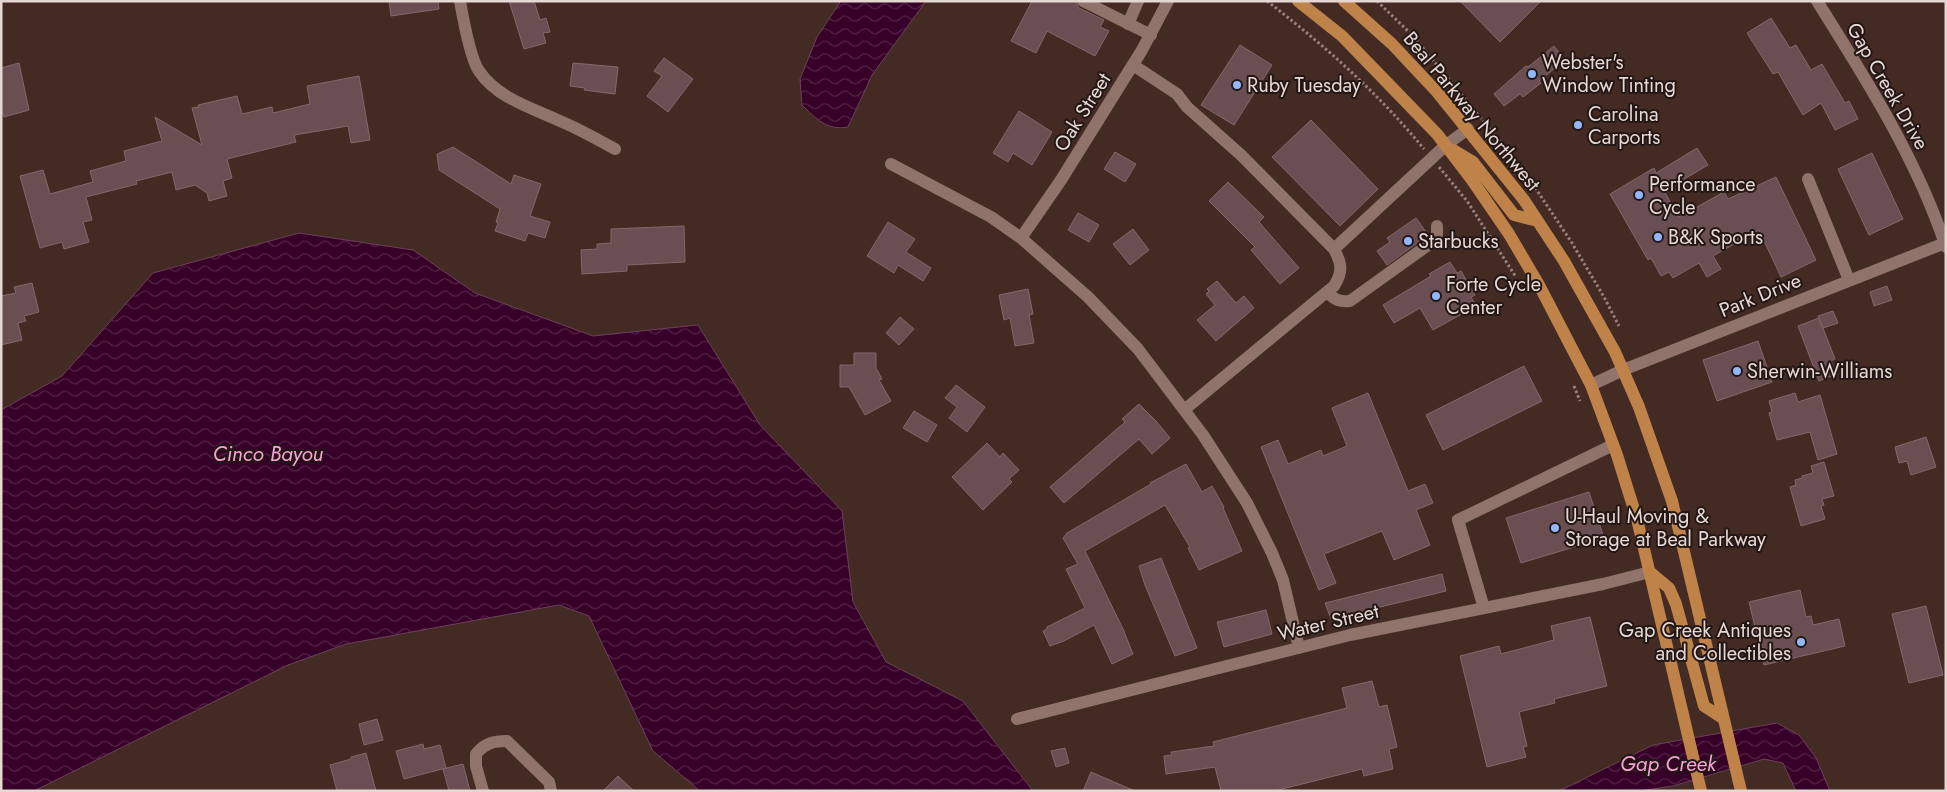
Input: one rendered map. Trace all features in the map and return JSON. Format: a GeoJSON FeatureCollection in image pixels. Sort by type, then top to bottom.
{"type":"FeatureCollection","features":[{"type":"Feature","properties":{"kind":"main road","name":"Beal Parkway Northwest"},"geometry":{"type":"LineString","coordinates":[[1298,1],[1342,36],[1386,79],[1446,145],[1509,234],[1540,285],[1590,385],[1638,519],[1701,791]]}},
{"type":"Feature","properties":{"kind":"main road","name":"Beal Parkway Northwest"},"geometry":{"type":"LineString","coordinates":[[1344,1],[1392,44],[1437,92],[1524,200],[1592,308],[1624,370],[1672,501],[1740,787]]}},
{"type":"Feature","properties":{"kind":"main road"},"geometry":{"type":"LineString","coordinates":[[1446,145],[1473,162],[1514,215],[1538,221]]}},
{"type":"Feature","properties":{"kind":"main road"},"geometry":{"type":"LineString","coordinates":[[1650,572],[1669,588],[1676,604],[1704,706],[1724,719]]}},
{"type":"Feature","properties":{"kind":"street"},"geometry":{"type":"LineString","coordinates":[[460,1],[474,58],[478,69],[488,83],[503,94],[586,133],[615,149]]}},
{"type":"Feature","properties":{"kind":"street"},"geometry":{"type":"LineString","coordinates":[[1083,1],[1151,35]]}},
{"type":"Feature","properties":{"kind":"street"},"geometry":{"type":"LineString","coordinates":[[1128,24],[1138,1]]}},
{"type":"Feature","properties":{"kind":"street","name":"Oak Street"},"geometry":{"type":"LineString","coordinates":[[1021,238],[1061,180],[1133,65],[1168,1]]}},
{"type":"Feature","properties":{"kind":"street","name":"Gap Creek Drive"},"geometry":{"type":"LineString","coordinates":[[1817,1],[1862,72],[1896,132],[1928,200],[1945,245]]}},
{"type":"Feature","properties":{"kind":"street"},"geometry":{"type":"LineString","coordinates":[[1133,65],[1177,94],[1186,107],[1240,155],[1334,250],[1342,263],[1340,276],[1334,286],[1184,410]]}},
{"type":"Feature","properties":{"kind":"street"},"geometry":{"type":"LineString","coordinates":[[1334,250],[1446,145],[1468,129]]}},
{"type":"Feature","properties":{"kind":"street"},"geometry":{"type":"LineString","coordinates":[[891,164],[991,218],[1021,238],[1112,320],[1144,356],[1203,435],[1247,504],[1272,553],[1283,580],[1299,648]]}},
{"type":"Feature","properties":{"kind":"street"},"geometry":{"type":"LineString","coordinates":[[1808,179],[1849,280]]}},
{"type":"Feature","properties":{"kind":"street"},"geometry":{"type":"LineString","coordinates":[[1327,292],[1334,299],[1341,302],[1350,301],[1435,240],[1437,226]]}},
{"type":"Feature","properties":{"kind":"street","name":"Park Drive"},"geometry":{"type":"LineString","coordinates":[[1590,385],[1849,280],[1945,245]]}},
{"type":"Feature","properties":{"kind":"street"},"geometry":{"type":"LineString","coordinates":[[1484,608],[1458,520],[1613,445]]}},
{"type":"Feature","properties":{"kind":"street","name":"Water Street"},"geometry":{"type":"LineString","coordinates":[[1017,719],[1382,628],[1603,584],[1650,572]]}},
{"type":"Feature","properties":{"kind":"street"},"geometry":{"type":"LineString","coordinates":[[483,791],[476,766],[476,754],[483,746],[496,741],[507,741],[549,782],[551,791]]}},
{"type":"Feature","properties":{"kind":"path"},"geometry":{"type":"LineString","coordinates":[[1267,1],[1328,50],[1417,140],[1467,201],[1518,281]]}},
{"type":"Feature","properties":{"kind":"path"},"geometry":{"type":"LineString","coordinates":[[1571,379],[1581,404]]}},
{"type":"Feature","properties":{"kind":"water"},"geometry":{"type":"Polygon","coordinates":[[[841,1],[926,1],[872,75],[848,127],[841,128],[822,122],[802,105],[800,79],[817,37],[841,1]]]}},
{"type":"Feature","properties":{"kind":"water","name":"Cinco Bayou"},"geometry":{"type":"Polygon","coordinates":[[[299,233],[413,250],[475,293],[593,336],[698,325],[760,425],[842,511],[853,602],[886,662],[963,701],[1033,791],[700,791],[653,751],[589,616],[559,605],[346,644],[288,665],[34,791],[1,791],[1,410],[62,376],[153,273],[299,233]]]}},
{"type":"Feature","properties":{"kind":"water","name":"Gap Creek"},"geometry":{"type":"Polygon","coordinates":[[[1777,723],[1799,735],[1816,758],[1830,791],[1796,791],[1783,763],[1764,759],[1673,786],[1639,791],[1559,791],[1653,745],[1777,723]]]}},
{"type":"Feature","properties":{"kind":"building"},"geometry":{"type":"Polygon","coordinates":[[[389,1],[438,1],[439,9],[391,16],[389,1]]]}},
{"type":"Feature","properties":{"kind":"building"},"geometry":{"type":"Polygon","coordinates":[[[509,1],[534,1],[540,20],[546,18],[550,32],[543,33],[546,43],[524,49],[509,1]]]}},
{"type":"Feature","properties":{"kind":"building"},"geometry":{"type":"Polygon","coordinates":[[[1032,1],[1075,1],[1079,8],[1104,20],[1100,27],[1109,31],[1095,56],[1047,31],[1036,53],[1011,41],[1032,1]]]}},
{"type":"Feature","properties":{"kind":"building"},"geometry":{"type":"Polygon","coordinates":[[[1460,1],[1541,1],[1500,42],[1460,1]]]}},
{"type":"Feature","properties":{"kind":"building"},"geometry":{"type":"Polygon","coordinates":[[[1771,18],[1790,48],[1796,45],[1811,70],[1822,64],[1845,103],[1849,101],[1858,119],[1835,130],[1821,103],[1803,115],[1778,72],[1773,74],[1747,33],[1771,18]]]}},
{"type":"Feature","properties":{"kind":"building","name":"Ruby Tuesday"},"geometry":{"type":"Polygon","coordinates":[[[1240,45],[1272,65],[1234,125],[1201,105],[1240,45]]]}},
{"type":"Feature","properties":{"kind":"building","name":"Webster's Window Tinting"},"geometry":{"type":"Polygon","coordinates":[[[1554,46],[1565,60],[1523,97],[1520,94],[1504,106],[1494,94],[1526,66],[1528,67],[1554,46]]]}},
{"type":"Feature","properties":{"kind":"building"},"geometry":{"type":"Polygon","coordinates":[[[664,58],[693,79],[668,112],[647,96],[662,76],[654,71],[664,58]]]}},
{"type":"Feature","properties":{"kind":"building"},"geometry":{"type":"Polygon","coordinates":[[[19,63],[29,110],[4,117],[1,108],[1,68],[19,63]]]}},
{"type":"Feature","properties":{"kind":"building"},"geometry":{"type":"Polygon","coordinates":[[[573,63],[618,67],[615,94],[570,86],[573,63]]]}},
{"type":"Feature","properties":{"kind":"building"},"geometry":{"type":"Polygon","coordinates":[[[359,76],[370,140],[351,143],[348,126],[294,135],[296,142],[227,159],[232,178],[223,181],[227,196],[209,201],[207,193],[195,185],[176,190],[172,172],[136,181],[137,184],[86,197],[92,220],[83,222],[89,242],[64,249],[62,242],[40,248],[20,176],[43,170],[50,194],[93,182],[90,171],[126,161],[124,151],[162,141],[155,117],[202,145],[192,108],[199,107],[198,105],[237,96],[242,114],[272,107],[273,113],[310,104],[307,86],[359,76]]]}},
{"type":"Feature","properties":{"kind":"building"},"geometry":{"type":"Polygon","coordinates":[[[1019,111],[1052,132],[1032,165],[1013,153],[1008,162],[993,153],[1019,111]]]}},
{"type":"Feature","properties":{"kind":"building"},"geometry":{"type":"Polygon","coordinates":[[[1311,120],[1378,189],[1340,226],[1272,157],[1311,120]]]}},
{"type":"Feature","properties":{"kind":"building"},"geometry":{"type":"Polygon","coordinates":[[[453,147],[511,184],[514,175],[541,184],[530,216],[550,222],[545,238],[528,233],[525,241],[495,231],[500,209],[439,170],[437,154],[453,147]]]}},
{"type":"Feature","properties":{"kind":"building"},"geometry":{"type":"Polygon","coordinates":[[[1697,148],[1708,165],[1664,191],[1679,217],[1724,192],[1728,199],[1776,177],[1816,260],[1781,277],[1759,230],[1713,256],[1721,269],[1707,277],[1699,263],[1673,278],[1669,272],[1661,276],[1651,258],[1648,260],[1610,194],[1654,168],[1656,173],[1697,148]]]}},
{"type":"Feature","properties":{"kind":"building"},"geometry":{"type":"Polygon","coordinates":[[[1115,152],[1136,164],[1125,182],[1104,169],[1115,152]]]}},
{"type":"Feature","properties":{"kind":"building"},"geometry":{"type":"Polygon","coordinates":[[[1872,153],[1903,219],[1869,235],[1838,169],[1872,153]]]}},
{"type":"Feature","properties":{"kind":"building"},"geometry":{"type":"Polygon","coordinates":[[[1228,182],[1264,217],[1259,222],[1299,268],[1280,284],[1251,250],[1255,247],[1209,201],[1228,182]]]}},
{"type":"Feature","properties":{"kind":"building"},"geometry":{"type":"Polygon","coordinates":[[[1078,213],[1099,225],[1089,242],[1068,230],[1078,213]]]}},
{"type":"Feature","properties":{"kind":"building","name":"Starbucks"},"geometry":{"type":"Polygon","coordinates":[[[1416,218],[1426,232],[1422,235],[1424,238],[1387,265],[1377,251],[1390,242],[1387,238],[1416,218]]]}},
{"type":"Feature","properties":{"kind":"building"},"geometry":{"type":"Polygon","coordinates":[[[888,222],[915,239],[906,252],[931,268],[923,281],[898,265],[894,273],[867,256],[888,222]]]}},
{"type":"Feature","properties":{"kind":"building"},"geometry":{"type":"Polygon","coordinates":[[[684,226],[685,262],[627,265],[627,271],[582,274],[581,250],[597,249],[597,244],[611,243],[611,229],[684,226]]]}},
{"type":"Feature","properties":{"kind":"building"},"geometry":{"type":"Polygon","coordinates":[[[1133,229],[1149,250],[1130,265],[1113,244],[1133,229]]]}},
{"type":"Feature","properties":{"kind":"building","name":"Forte Cycle Center"},"geometry":{"type":"Polygon","coordinates":[[[1450,262],[1457,273],[1461,271],[1475,295],[1471,297],[1476,306],[1433,330],[1420,308],[1394,323],[1383,305],[1431,276],[1429,274],[1450,262]]]}},
{"type":"Feature","properties":{"kind":"building"},"geometry":{"type":"Polygon","coordinates":[[[1217,281],[1236,303],[1244,296],[1254,308],[1216,341],[1197,320],[1215,305],[1206,294],[1209,291],[1207,289],[1217,281]]]}},
{"type":"Feature","properties":{"kind":"building"},"geometry":{"type":"Polygon","coordinates":[[[32,283],[39,312],[24,316],[26,321],[18,323],[22,340],[1,345],[1,296],[16,293],[14,287],[32,283]]]}},
{"type":"Feature","properties":{"kind":"building"},"geometry":{"type":"Polygon","coordinates":[[[1887,286],[1892,300],[1874,306],[1870,292],[1887,286]]]}},
{"type":"Feature","properties":{"kind":"building"},"geometry":{"type":"Polygon","coordinates":[[[1028,289],[1033,314],[1029,315],[1034,343],[1015,346],[1010,318],[1004,320],[999,295],[1028,289]]]}},
{"type":"Feature","properties":{"kind":"building"},"geometry":{"type":"Polygon","coordinates":[[[1833,311],[1838,323],[1823,328],[1818,316],[1833,311]]]}},
{"type":"Feature","properties":{"kind":"building"},"geometry":{"type":"Polygon","coordinates":[[[900,317],[914,329],[899,345],[886,333],[900,317]]]}},
{"type":"Feature","properties":{"kind":"building"},"geometry":{"type":"Polygon","coordinates":[[[1819,318],[1835,359],[1831,361],[1836,374],[1819,381],[1798,326],[1819,318]]]}},
{"type":"Feature","properties":{"kind":"building","name":"Sherwin-Williams"},"geometry":{"type":"Polygon","coordinates":[[[1758,341],[1772,382],[1717,401],[1703,360],[1758,341]]]}},
{"type":"Feature","properties":{"kind":"building"},"geometry":{"type":"Polygon","coordinates":[[[854,353],[876,353],[876,368],[882,379],[879,380],[891,401],[865,415],[849,387],[840,387],[840,365],[854,365],[854,353]]]}},
{"type":"Feature","properties":{"kind":"building"},"geometry":{"type":"Polygon","coordinates":[[[1524,366],[1542,401],[1443,450],[1426,415],[1524,366]]]}},
{"type":"Feature","properties":{"kind":"building"},"geometry":{"type":"Polygon","coordinates":[[[956,385],[985,407],[967,432],[949,418],[957,407],[945,398],[956,385]]]}},
{"type":"Feature","properties":{"kind":"building"},"geometry":{"type":"Polygon","coordinates":[[[1368,393],[1408,491],[1425,484],[1433,503],[1416,510],[1430,545],[1394,560],[1382,531],[1324,554],[1336,583],[1319,590],[1261,447],[1278,440],[1288,464],[1321,450],[1323,456],[1347,446],[1332,408],[1368,393]]]}},
{"type":"Feature","properties":{"kind":"building"},"geometry":{"type":"Polygon","coordinates":[[[1795,393],[1798,402],[1820,395],[1837,454],[1818,460],[1810,432],[1777,440],[1769,413],[1772,412],[1769,401],[1795,393]]]}},
{"type":"Feature","properties":{"kind":"building"},"geometry":{"type":"Polygon","coordinates":[[[1139,404],[1170,438],[1152,454],[1139,439],[1064,503],[1050,487],[1125,422],[1122,419],[1139,404]]]}},
{"type":"Feature","properties":{"kind":"building"},"geometry":{"type":"Polygon","coordinates":[[[914,411],[937,425],[927,442],[903,428],[914,411]]]}},
{"type":"Feature","properties":{"kind":"building"},"geometry":{"type":"Polygon","coordinates":[[[1926,437],[1936,467],[1911,475],[1907,461],[1899,463],[1895,447],[1926,437]]]}},
{"type":"Feature","properties":{"kind":"building"},"geometry":{"type":"Polygon","coordinates":[[[987,443],[1000,457],[1003,453],[1019,470],[1009,479],[1012,482],[983,510],[952,477],[987,443]]]}},
{"type":"Feature","properties":{"kind":"building"},"geometry":{"type":"Polygon","coordinates":[[[1824,462],[1834,496],[1822,499],[1824,505],[1821,506],[1825,519],[1801,526],[1790,487],[1796,485],[1795,480],[1813,473],[1811,466],[1824,462]]]}},
{"type":"Feature","properties":{"kind":"building"},"geometry":{"type":"Polygon","coordinates":[[[1186,464],[1202,492],[1212,486],[1224,507],[1242,551],[1199,570],[1188,548],[1190,547],[1165,505],[1085,551],[1133,654],[1112,664],[1094,625],[1064,641],[1050,646],[1043,631],[1047,627],[1085,608],[1066,569],[1078,564],[1063,538],[1067,533],[1150,483],[1186,464]]]}},
{"type":"Feature","properties":{"kind":"building","name":"U-Haul Moving & Storage at Beal Parkway"},"geometry":{"type":"Polygon","coordinates":[[[1589,492],[1604,538],[1521,563],[1506,518],[1589,492]]]}},
{"type":"Feature","properties":{"kind":"building"},"geometry":{"type":"Polygon","coordinates":[[[1161,558],[1197,648],[1175,656],[1139,566],[1161,558]]]}},
{"type":"Feature","properties":{"kind":"building"},"geometry":{"type":"Polygon","coordinates":[[[1442,574],[1446,591],[1331,619],[1325,603],[1442,574]]]}},
{"type":"Feature","properties":{"kind":"building"},"geometry":{"type":"Polygon","coordinates":[[[1800,590],[1806,617],[1811,616],[1813,625],[1839,619],[1845,646],[1764,665],[1749,602],[1800,590]]]}},
{"type":"Feature","properties":{"kind":"building"},"geometry":{"type":"Polygon","coordinates":[[[1926,606],[1943,675],[1909,683],[1892,614],[1926,606]]]}},
{"type":"Feature","properties":{"kind":"building"},"geometry":{"type":"Polygon","coordinates":[[[1266,610],[1272,634],[1224,647],[1217,622],[1266,610]]]}},
{"type":"Feature","properties":{"kind":"building"},"geometry":{"type":"Polygon","coordinates":[[[1590,617],[1607,686],[1554,699],[1555,703],[1519,712],[1527,746],[1523,747],[1526,757],[1487,767],[1460,656],[1499,646],[1501,654],[1554,640],[1551,626],[1590,617]]]}},
{"type":"Feature","properties":{"kind":"building"},"geometry":{"type":"Polygon","coordinates":[[[1372,681],[1379,707],[1387,705],[1397,747],[1389,749],[1393,769],[1364,776],[1362,769],[1274,791],[1221,791],[1215,767],[1166,774],[1164,756],[1172,755],[1171,752],[1214,746],[1213,742],[1347,708],[1342,688],[1372,681]]]}},
{"type":"Feature","properties":{"kind":"building"},"geometry":{"type":"Polygon","coordinates":[[[377,719],[383,740],[364,745],[359,724],[377,719]]]}},
{"type":"Feature","properties":{"kind":"building"},"geometry":{"type":"Polygon","coordinates":[[[423,744],[424,749],[440,745],[446,768],[404,779],[396,751],[423,744]]]}},
{"type":"Feature","properties":{"kind":"building"},"geometry":{"type":"Polygon","coordinates":[[[1065,748],[1069,763],[1056,767],[1051,751],[1065,748]]]}},
{"type":"Feature","properties":{"kind":"building"},"geometry":{"type":"Polygon","coordinates":[[[366,753],[376,791],[337,791],[330,765],[366,753]]]}},
{"type":"Feature","properties":{"kind":"building"},"geometry":{"type":"Polygon","coordinates":[[[463,764],[470,791],[449,791],[443,769],[463,764]]]}},
{"type":"Feature","properties":{"kind":"building"},"geometry":{"type":"Polygon","coordinates":[[[1091,772],[1135,791],[1083,791],[1091,772]]]}},
{"type":"Feature","properties":{"kind":"building"},"geometry":{"type":"Polygon","coordinates":[[[618,776],[634,791],[603,791],[618,776]]]}},
{"type":"Feature","properties":{"kind":"place","name":"Webster's Window Tinting"},"geometry":{"type":"Point","coordinates":[1532,74]}},
{"type":"Feature","properties":{"kind":"place","name":"Ruby Tuesday"},"geometry":{"type":"Point","coordinates":[1237,85]}},
{"type":"Feature","properties":{"kind":"place","name":"Carolina Carports"},"geometry":{"type":"Point","coordinates":[1578,125]}},
{"type":"Feature","properties":{"kind":"place","name":"Performance Cycle"},"geometry":{"type":"Point","coordinates":[1639,195]}},
{"type":"Feature","properties":{"kind":"place","name":"B&K Sports"},"geometry":{"type":"Point","coordinates":[1658,237]}},
{"type":"Feature","properties":{"kind":"place","name":"Starbucks"},"geometry":{"type":"Point","coordinates":[1408,241]}},
{"type":"Feature","properties":{"kind":"place","name":"Forte Cycle Center"},"geometry":{"type":"Point","coordinates":[1436,296]}},
{"type":"Feature","properties":{"kind":"place","name":"Sherwin-Williams"},"geometry":{"type":"Point","coordinates":[1737,371]}},
{"type":"Feature","properties":{"kind":"place","name":"U-Haul Moving & Storage at Beal Parkway"},"geometry":{"type":"Point","coordinates":[1555,528]}},
{"type":"Feature","properties":{"kind":"place","name":"Gap Creek Antiques and Collectibles"},"geometry":{"type":"Point","coordinates":[1801,642]}}]}
